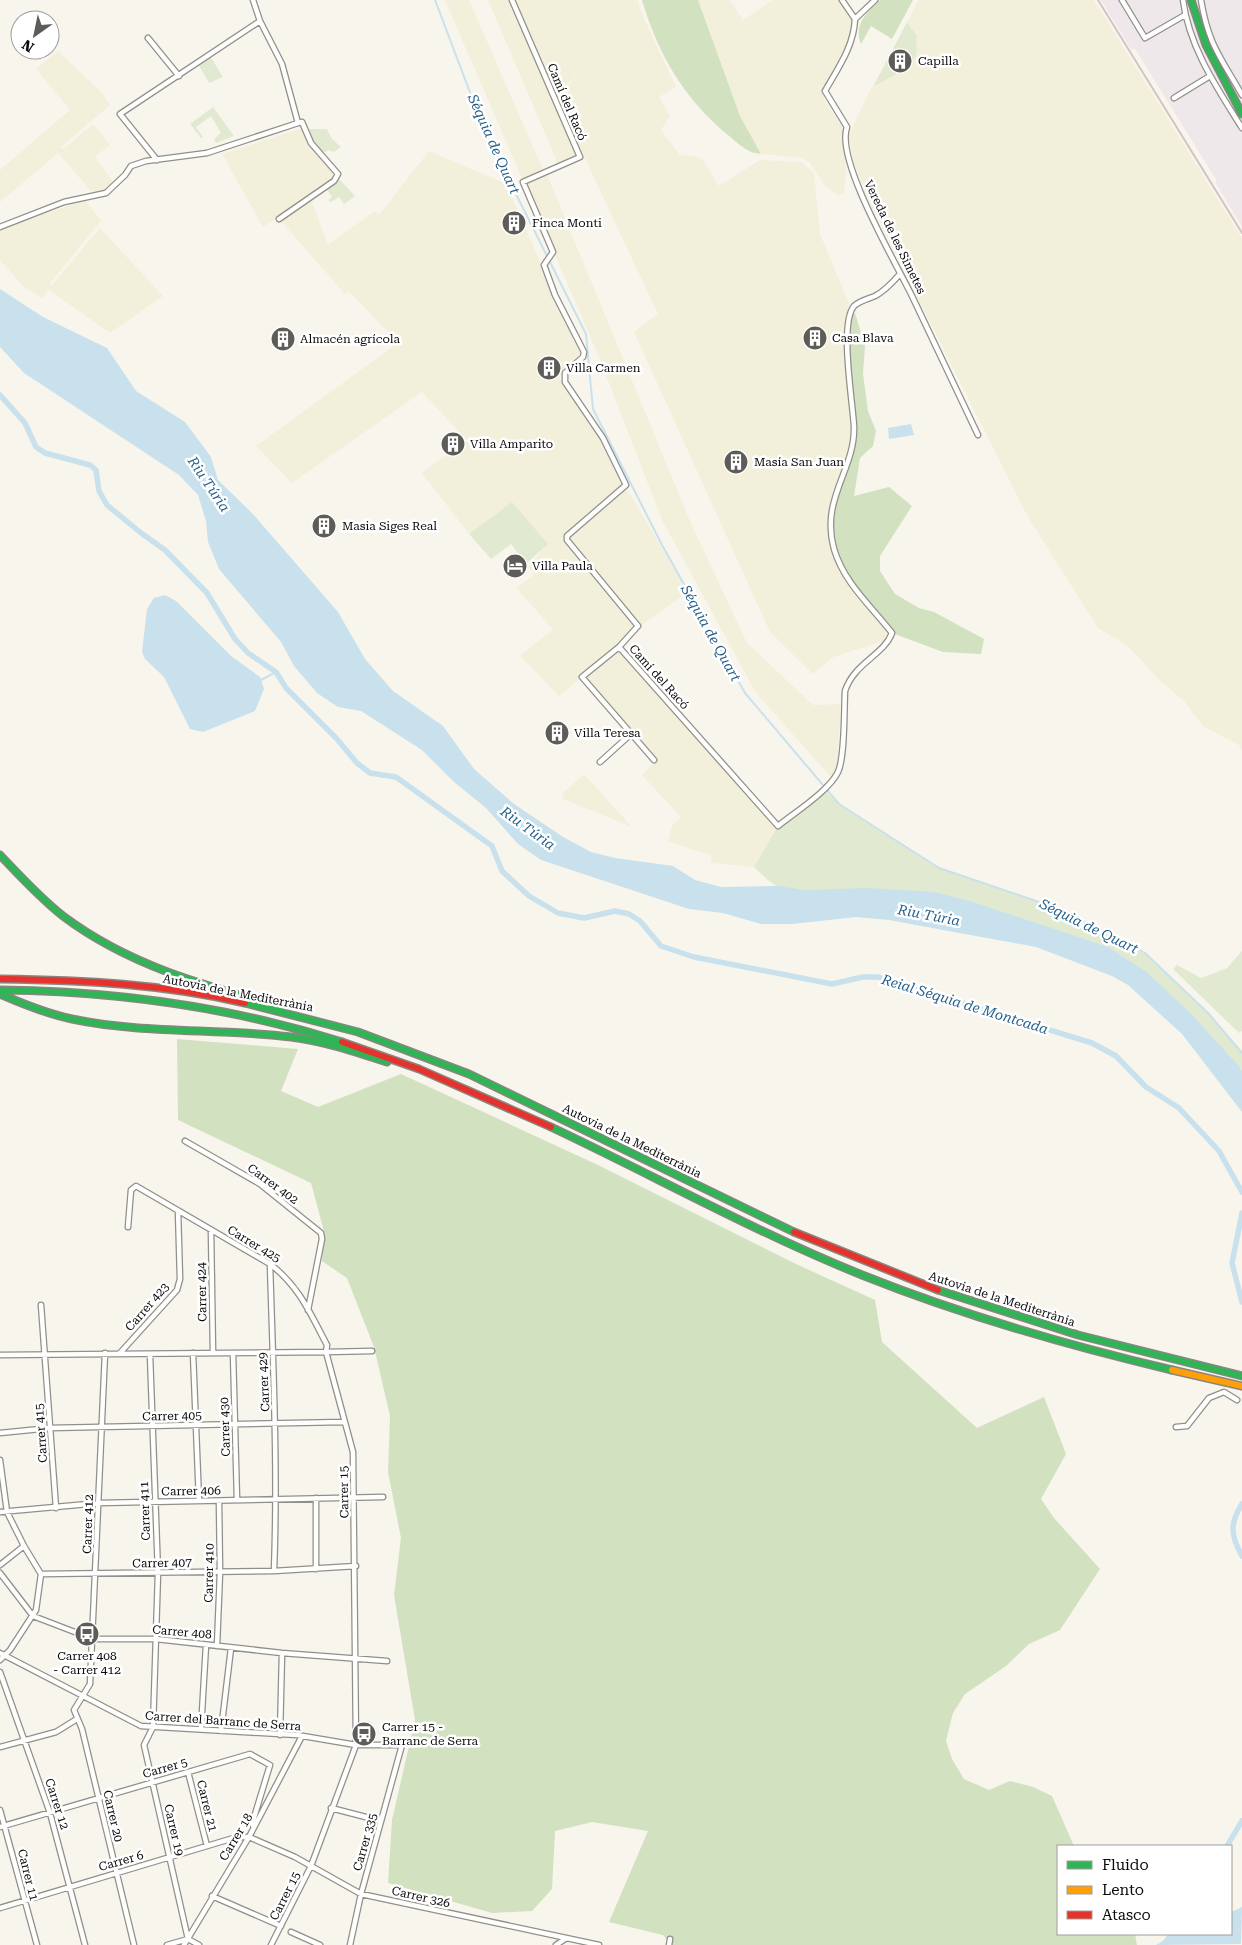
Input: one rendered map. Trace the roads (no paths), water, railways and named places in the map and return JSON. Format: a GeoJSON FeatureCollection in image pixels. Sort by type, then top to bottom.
{"type":"FeatureCollection","features":[{"type":"Feature","properties":{"kind":"main road"},"geometry":{"type":"LineString","coordinates":[[1191,0],[1207,52],[1242,114]]}},
{"type":"Feature","properties":{"kind":"main road"},"geometry":{"type":"LineString","coordinates":[[0,855],[32,891],[59,915],[90,937],[121,954],[151,968],[212,988],[282,1007],[293,1014]]}},
{"type":"Feature","properties":{"kind":"main road","name":"Autovia de la Mediterrània"},"geometry":{"type":"LineString","coordinates":[[0,979],[93,982],[177,991],[293,1014],[356,1031],[467,1073],[746,1210],[890,1273],[1050,1328],[1242,1376]]}},
{"type":"Feature","properties":{"kind":"main road"},"geometry":{"type":"LineString","coordinates":[[0,992],[27,1006],[70,1019],[119,1027],[293,1037],[352,1050],[409,1070],[418,1068]]}},
{"type":"Feature","properties":{"kind":"main road","name":"Autovia de la Mediterrània"},"geometry":{"type":"LineString","coordinates":[[0,992],[110,996],[233,1014],[276,1023],[353,1044],[418,1068],[511,1108],[750,1225],[887,1285],[1045,1339],[1120,1359],[1242,1386]]}},
{"type":"Feature","properties":{"kind":"street"},"geometry":{"type":"LineString","coordinates":[[252,0],[260,21],[282,64],[298,123]]}},
{"type":"Feature","properties":{"kind":"street","name":"Camí del Racó"},"geometry":{"type":"LineString","coordinates":[[512,0],[580,158],[523,182],[553,252],[544,265],[555,295],[584,352],[583,357],[565,373],[565,382],[603,438],[626,485],[567,536],[567,540],[638,626],[619,647],[778,826],[823,789],[838,771],[841,761],[845,691],[848,683],[858,667],[889,641],[892,633],[853,588],[834,549],[831,532],[831,513],[854,438],[848,330],[854,307],[885,290],[900,274]]}},
{"type":"Feature","properties":{"kind":"street"},"geometry":{"type":"LineString","coordinates":[[842,0],[856,19],[876,0]]}},
{"type":"Feature","properties":{"kind":"street"},"geometry":{"type":"LineString","coordinates":[[1122,0],[1145,38],[1185,15]]}},
{"type":"Feature","properties":{"kind":"street"},"geometry":{"type":"LineString","coordinates":[[1183,0],[1185,15],[1196,47],[1210,76],[1242,128]]}},
{"type":"Feature","properties":{"kind":"street"},"geometry":{"type":"LineString","coordinates":[[1201,0],[1206,29],[1213,48],[1241,92]]}},
{"type":"Feature","properties":{"kind":"street","name":"Vereda de les Simetes"},"geometry":{"type":"LineString","coordinates":[[856,19],[855,35],[825,91],[847,127],[844,134],[848,152],[865,204],[978,435]]}},
{"type":"Feature","properties":{"kind":"street"},"geometry":{"type":"LineString","coordinates":[[157,160],[120,114],[260,21]]}},
{"type":"Feature","properties":{"kind":"street"},"geometry":{"type":"LineString","coordinates":[[148,38],[179,76]]}},
{"type":"Feature","properties":{"kind":"street"},"geometry":{"type":"LineString","coordinates":[[1174,98],[1210,76]]}},
{"type":"Feature","properties":{"kind":"street"},"geometry":{"type":"LineString","coordinates":[[0,227],[64,202],[106,193],[125,175],[131,166],[157,160],[207,154],[302,122],[311,143],[338,174],[334,181],[279,219]]}},
{"type":"Feature","properties":{"kind":"street"},"geometry":{"type":"LineString","coordinates":[[619,647],[582,677],[654,760]]}},
{"type":"Feature","properties":{"kind":"street"},"geometry":{"type":"LineString","coordinates":[[600,762],[630,734]]}},
{"type":"Feature","properties":{"kind":"street","name":"Carrer 402"},"geometry":{"type":"LineString","coordinates":[[184,1141],[260,1184],[322,1233],[308,1310]]}},
{"type":"Feature","properties":{"kind":"street","name":"Carrer 425"},"geometry":{"type":"LineString","coordinates":[[128,1227],[131,1190],[136,1186],[270,1264],[294,1284],[328,1345],[326,1352]]}},
{"type":"Feature","properties":{"kind":"street","name":"Carrer 423"},"geometry":{"type":"LineString","coordinates":[[120,1353],[177,1290],[180,1279],[178,1211]]}},
{"type":"Feature","properties":{"kind":"street","name":"Carrer 424"},"geometry":{"type":"LineString","coordinates":[[211,1230],[212,1353]]}},
{"type":"Feature","properties":{"kind":"street","name":"Carrer 429"},"geometry":{"type":"LineString","coordinates":[[270,1264],[276,1423],[277,1500],[274,1571]]}},
{"type":"Feature","properties":{"kind":"street","name":"Carrer 415"},"geometry":{"type":"LineString","coordinates":[[41,1305],[56,1508]]}},
{"type":"Feature","properties":{"kind":"street"},"geometry":{"type":"LineString","coordinates":[[0,1355],[46,1356],[105,1353],[233,1354],[372,1351]]}},
{"type":"Feature","properties":{"kind":"street","name":"Carrer 15"},"geometry":{"type":"LineString","coordinates":[[271,1945],[311,1866],[356,1745],[356,1566],[353,1452],[326,1352]]}},
{"type":"Feature","properties":{"kind":"street","name":"Carrer 412"},"geometry":{"type":"LineString","coordinates":[[84,1695],[90,1684],[93,1639],[105,1353]]}},
{"type":"Feature","properties":{"kind":"street","name":"Carrer 411"},"geometry":{"type":"LineString","coordinates":[[150,1354],[158,1573],[153,1727]]}},
{"type":"Feature","properties":{"kind":"street"},"geometry":{"type":"LineString","coordinates":[[193,1354],[199,1501]]}},
{"type":"Feature","properties":{"kind":"street","name":"Carrer 430"},"geometry":{"type":"LineString","coordinates":[[233,1354],[237,1500]]}},
{"type":"Feature","properties":{"kind":"street"},"geometry":{"type":"LineString","coordinates":[[1176,1427],[1187,1426],[1209,1398],[1224,1392],[1237,1400]]}},
{"type":"Feature","properties":{"kind":"street","name":"Carrer 405"},"geometry":{"type":"LineString","coordinates":[[0,1433],[50,1428],[344,1422]]}},
{"type":"Feature","properties":{"kind":"street"},"geometry":{"type":"LineString","coordinates":[[0,1460],[7,1512],[41,1574],[36,1610],[10,1650],[1,1656]]}},
{"type":"Feature","properties":{"kind":"street","name":"Carrer 406"},"geometry":{"type":"LineString","coordinates":[[0,1512],[99,1503],[383,1497]]}},
{"type":"Feature","properties":{"kind":"street"},"geometry":{"type":"LineString","coordinates":[[316,1498],[316,1569]]}},
{"type":"Feature","properties":{"kind":"street","name":"Carrer 410"},"geometry":{"type":"LineString","coordinates":[[217,1646],[220,1572],[219,1501]]}},
{"type":"Feature","properties":{"kind":"street"},"geometry":{"type":"LineString","coordinates":[[0,1565],[24,1546]]}},
{"type":"Feature","properties":{"kind":"street","name":"Carrer 407"},"geometry":{"type":"LineString","coordinates":[[41,1574],[274,1571],[356,1566]]}},
{"type":"Feature","properties":{"kind":"street"},"geometry":{"type":"LineString","coordinates":[[0,1573],[32,1616]]}},
{"type":"Feature","properties":{"kind":"street","name":"Carrer 408"},"geometry":{"type":"LineString","coordinates":[[32,1616],[93,1639],[156,1639],[355,1661],[387,1661]]}},
{"type":"Feature","properties":{"kind":"street"},"geometry":{"type":"LineString","coordinates":[[202,1729],[206,1645]]}},
{"type":"Feature","properties":{"kind":"street"},"geometry":{"type":"LineString","coordinates":[[221,1731],[231,1648]]}},
{"type":"Feature","properties":{"kind":"street"},"geometry":{"type":"LineString","coordinates":[[280,1734],[282,1654]]}},
{"type":"Feature","properties":{"kind":"street","name":"Carrer del Barranc de Serra"},"geometry":{"type":"LineString","coordinates":[[1,1656],[84,1695],[140,1726],[280,1734],[356,1745],[402,1745]]}},
{"type":"Feature","properties":{"kind":"street","name":"Carrer 12"},"geometry":{"type":"LineString","coordinates":[[0,1672],[50,1813],[85,1945]]}},
{"type":"Feature","properties":{"kind":"street"},"geometry":{"type":"LineString","coordinates":[[0,1747],[56,1732],[77,1719],[74,1710],[84,1695]]}},
{"type":"Feature","properties":{"kind":"street","name":"Carrer 20"},"geometry":{"type":"LineString","coordinates":[[77,1719],[82,1729],[134,1945]]}},
{"type":"Feature","properties":{"kind":"street","name":"Carrer 19"},"geometry":{"type":"LineString","coordinates":[[153,1727],[144,1745],[188,1939]]}},
{"type":"Feature","properties":{"kind":"street","name":"Carrer 18"},"geometry":{"type":"LineString","coordinates":[[184,1945],[249,1837],[302,1736]]}},
{"type":"Feature","properties":{"kind":"street","name":"Carrer 335"},"geometry":{"type":"LineString","coordinates":[[350,1945],[361,1894],[402,1745]]}},
{"type":"Feature","properties":{"kind":"street","name":"Carrer 5"},"geometry":{"type":"LineString","coordinates":[[0,1827],[250,1754],[269,1762],[268,1776],[252,1824],[254,1828]]}},
{"type":"Feature","properties":{"kind":"street","name":"Carrer 21"},"geometry":{"type":"LineString","coordinates":[[188,1772],[207,1846]]}},
{"type":"Feature","properties":{"kind":"street"},"geometry":{"type":"LineString","coordinates":[[331,1808],[381,1821]]}},
{"type":"Feature","properties":{"kind":"street","name":"Carrer 11"},"geometry":{"type":"LineString","coordinates":[[0,1810],[6,1826],[36,1945]]}},
{"type":"Feature","properties":{"kind":"street","name":"Carrer 6"},"geometry":{"type":"LineString","coordinates":[[0,1908],[237,1837],[249,1837]]}},
{"type":"Feature","properties":{"kind":"street","name":"Carrer 326"},"geometry":{"type":"LineString","coordinates":[[249,1837],[295,1857],[361,1894],[599,1945]]}},
{"type":"Feature","properties":{"kind":"street"},"geometry":{"type":"LineString","coordinates":[[212,1896],[281,1926]]}},
{"type":"Feature","properties":{"kind":"street"},"geometry":{"type":"LineString","coordinates":[[291,1932],[320,1945]]}},
{"type":"Feature","properties":{"kind":"street"},"geometry":{"type":"LineString","coordinates":[[556,1945],[566,1938]]}},
{"type":"Feature","properties":{"kind":"street"},"geometry":{"type":"LineString","coordinates":[[167,1945],[188,1939],[199,1945]]}},
{"type":"Feature","properties":{"kind":"street"},"geometry":{"type":"LineString","coordinates":[[669,1945],[670,1939]]}},
{"type":"Feature","properties":{"kind":"water","name":"Riu Túria"},"geometry":{"type":"Polygon","coordinates":[[[0,289],[43,317],[107,348],[136,391],[185,422],[211,457],[218,480],[253,514],[338,612],[365,659],[393,691],[443,726],[474,769],[514,804],[563,837],[591,852],[615,858],[673,866],[695,880],[721,887],[777,886],[806,890],[868,888],[935,892],[973,902],[1108,947],[1148,973],[1192,1015],[1238,1065],[1242,1071],[1242,1112],[1182,1034],[1128,985],[1112,976],[1036,947],[889,920],[856,917],[792,924],[761,924],[723,913],[689,909],[541,860],[518,844],[486,808],[454,782],[422,750],[361,711],[338,707],[317,693],[294,666],[281,642],[219,569],[208,542],[206,521],[198,495],[179,475],[24,373],[0,347],[0,289]]]}},
{"type":"Feature","properties":{"kind":"water"},"geometry":{"type":"Polygon","coordinates":[[[911,424],[914,435],[889,439],[888,428],[911,424]]]}},
{"type":"Feature","properties":{"kind":"water"},"geometry":{"type":"Polygon","coordinates":[[[165,595],[176,601],[231,656],[260,677],[264,689],[255,711],[203,732],[190,729],[164,677],[145,659],[142,652],[147,609],[154,598],[165,595]]]}},
{"type":"Feature","properties":{"kind":"water"},"geometry":{"type":"Polygon","coordinates":[[[1242,1907],[1241,1944],[1156,1945],[1172,1935],[1232,1935],[1232,1912],[1242,1907]]]}},
{"type":"Feature","properties":{"kind":"waterway","name":"Séquia de Quart"},"geometry":{"type":"LineString","coordinates":[[435,0],[485,132],[586,334],[593,409],[662,545],[745,693],[839,804],[939,868],[1048,905],[1118,937],[1145,953],[1209,1014],[1242,1053]]}},
{"type":"Feature","properties":{"kind":"waterway","name":"Reial Séquia de Montcada"},"geometry":{"type":"LineString","coordinates":[[0,395],[25,423],[36,447],[45,453],[90,465],[96,470],[99,491],[107,505],[165,550],[207,593],[235,639],[248,653],[276,672],[286,688],[337,739],[357,763],[370,773],[396,777],[492,846],[502,871],[529,896],[558,913],[584,918],[615,911],[629,914],[640,921],[661,946],[694,957],[832,984],[863,977],[878,977],[1092,1043],[1116,1056],[1146,1087],[1179,1108],[1219,1151],[1242,1192]]}},
{"type":"Feature","properties":{"kind":"waterway"},"geometry":{"type":"LineString","coordinates":[[261,680],[276,672]]}},
{"type":"Feature","properties":{"kind":"waterway","name":"Reial Séquia de Montcada"},"geometry":{"type":"LineString","coordinates":[[1242,1213],[1232,1263],[1242,1302]]}},
{"type":"Feature","properties":{"kind":"waterway","name":"Reial Séquia de Montcada"},"geometry":{"type":"LineString","coordinates":[[1242,1504],[1235,1517],[1233,1529],[1235,1542],[1242,1556]]}},
{"type":"Feature","properties":{"kind":"waterway","name":"Reial Séquia de Montcada"},"geometry":{"type":"LineString","coordinates":[[1228,1845],[1242,1821]]}},
{"type":"Feature","properties":{"kind":"waterway","name":"Reial Séquia de Montcada"},"geometry":{"type":"LineString","coordinates":[[1164,1945],[1170,1935]]}},
{"type":"Feature","properties":{"kind":"railway"},"geometry":{"type":"LineString","coordinates":[[1098,0],[1242,233]]}},
{"type":"Feature","properties":{"kind":"place","name":"Capilla"},"geometry":{"type":"Point","coordinates":[900,61]}},
{"type":"Feature","properties":{"kind":"place","name":"Finca Monti"},"geometry":{"type":"Point","coordinates":[514,223]}},
{"type":"Feature","properties":{"kind":"place","name":"Casa Blava"},"geometry":{"type":"Point","coordinates":[815,338]}},
{"type":"Feature","properties":{"kind":"place","name":"Almacén agrícola"},"geometry":{"type":"Point","coordinates":[283,339]}},
{"type":"Feature","properties":{"kind":"place","name":"Villa Carmen"},"geometry":{"type":"Point","coordinates":[549,368]}},
{"type":"Feature","properties":{"kind":"place","name":"Villa Amparito"},"geometry":{"type":"Point","coordinates":[453,444]}},
{"type":"Feature","properties":{"kind":"place","name":"Masía San Juan"},"geometry":{"type":"Point","coordinates":[736,462]}},
{"type":"Feature","properties":{"kind":"place","name":"Masia Siges Real"},"geometry":{"type":"Point","coordinates":[324,526]}},
{"type":"Feature","properties":{"kind":"place","name":"Villa Paula"},"geometry":{"type":"Point","coordinates":[515,566]}},
{"type":"Feature","properties":{"kind":"place","name":"Villa Teresa"},"geometry":{"type":"Point","coordinates":[557,733]}},
{"type":"Feature","properties":{"kind":"place","name":"Carrer 408 - Carrer 412"},"geometry":{"type":"Point","coordinates":[87,1634]}},
{"type":"Feature","properties":{"kind":"place","name":"Carrer 15 - Barranc de Serra"},"geometry":{"type":"Point","coordinates":[364,1734]}}]}
